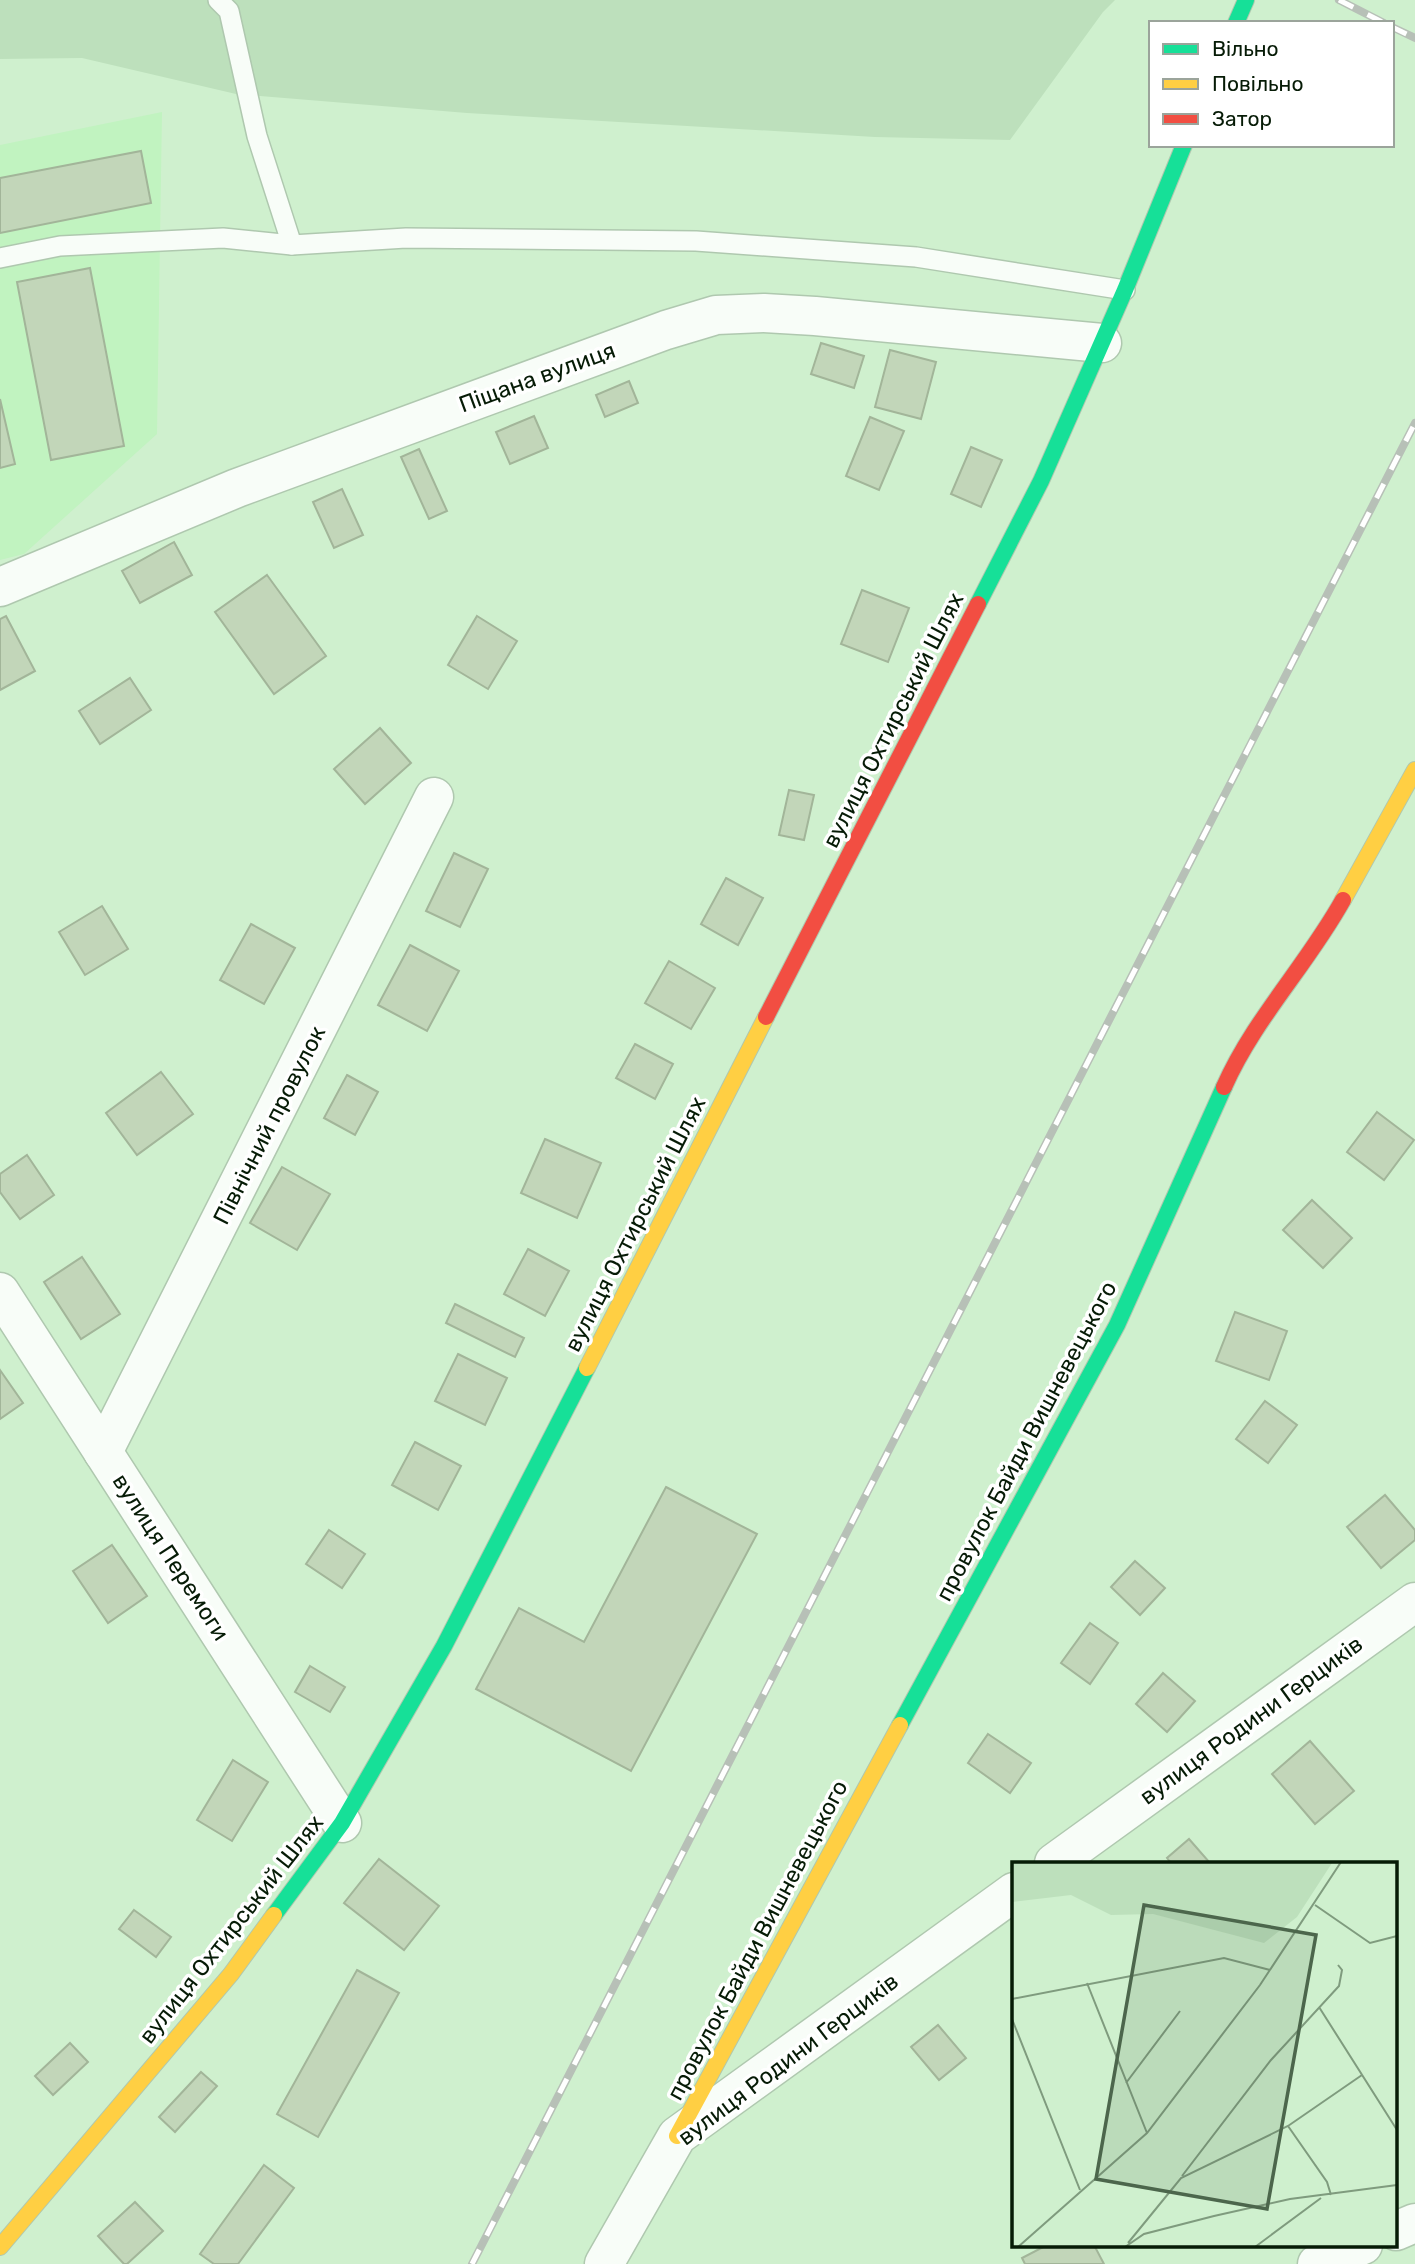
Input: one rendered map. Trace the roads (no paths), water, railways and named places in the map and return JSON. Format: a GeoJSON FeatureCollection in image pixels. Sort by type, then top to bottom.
{"type":"FeatureCollection","features":[{"type":"Feature","properties":{"kind":"main road"},"geometry":{"type":"LineString","coordinates":[[1237,21],[1246,0]]}},
{"type":"Feature","properties":{"kind":"main road","name":"вулиця Охтирський Шлях"},"geometry":{"type":"LineString","coordinates":[[0,2247],[231,1974],[342,1823],[463,1609],[1041,481],[1125,290],[1183,147]]}},
{"type":"Feature","properties":{"kind":"main road","name":"провулок Байди Вишневецького"},"geometry":{"type":"LineString","coordinates":[[677,2136],[1117,1325],[1234,1064],[1329,926],[1415,770]]}},
{"type":"Feature","properties":{"kind":"street","name":"Піщана вулиця"},"geometry":{"type":"LineString","coordinates":[[0,587],[237,488],[666,330],[716,315],[764,313],[815,316],[1102,344]]}},
{"type":"Feature","properties":{"kind":"street","name":"Північний провулок"},"geometry":{"type":"LineString","coordinates":[[103,1452],[434,797]]}},
{"type":"Feature","properties":{"kind":"street","name":"вулиця Перемоги"},"geometry":{"type":"LineString","coordinates":[[0,1292],[342,1823]]}},
{"type":"Feature","properties":{"kind":"street","name":"вулиця Родини Герциків"},"geometry":{"type":"LineString","coordinates":[[1055,1862],[1415,1602]]}},
{"type":"Feature","properties":{"kind":"street","name":"вулиця Родини Герциків"},"geometry":{"type":"LineString","coordinates":[[604,2264],[677,2136],[1012,1893]]}},
{"type":"Feature","properties":{"kind":"street"},"geometry":{"type":"LineString","coordinates":[[1398,2230],[1415,2223]]}},
{"type":"Feature","properties":{"kind":"street"},"geometry":{"type":"LineString","coordinates":[[1317,2264],[1361,2246]]}},
{"type":"Feature","properties":{"kind":"lane"},"geometry":{"type":"LineString","coordinates":[[218,0],[229,11],[257,136],[292,245]]}},
{"type":"Feature","properties":{"kind":"lane"},"geometry":{"type":"LineString","coordinates":[[0,258],[60,246],[223,238],[292,245],[406,238],[696,241],[916,257],[1125,290]]}},
{"type":"Feature","properties":{"kind":"railway"},"geometry":{"type":"LineString","coordinates":[[1339,0],[1380,21]]}},
{"type":"Feature","properties":{"kind":"railway"},"geometry":{"type":"LineString","coordinates":[[1394,28],[1415,38]]}},
{"type":"Feature","properties":{"kind":"railway"},"geometry":{"type":"LineString","coordinates":[[472,2264],[1415,423]]}}]}
